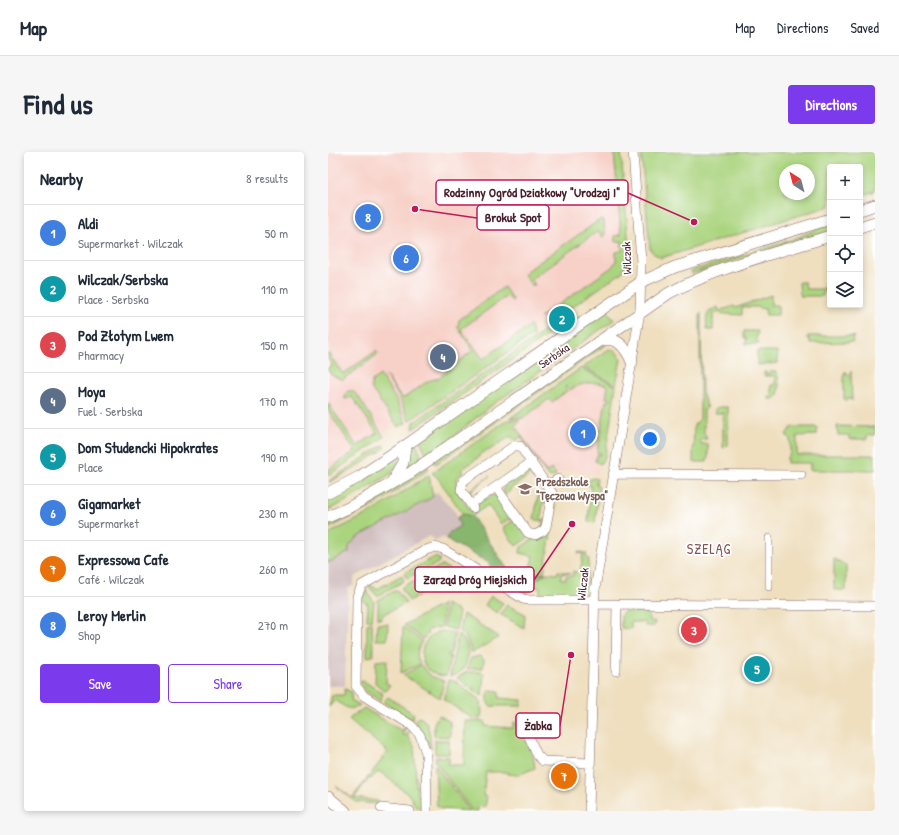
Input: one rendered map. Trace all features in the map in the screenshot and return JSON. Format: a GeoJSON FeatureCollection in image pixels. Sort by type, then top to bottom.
{"type":"FeatureCollection","features":[{"type":"Feature","properties":{"kind":"street","name":"Wilczak"},"geometry":{"type":"LineString","coordinates":[[589,811],[594,602],[613,474],[640,311],[641,282],[633,152]]}},
{"type":"Feature","properties":{"kind":"street"},"geometry":{"type":"LineString","coordinates":[[863,209],[875,205]]}},
{"type":"Feature","properties":{"kind":"street","name":"Serbska"},"geometry":{"type":"LineString","coordinates":[[328,492],[359,477],[641,282],[675,267],[827,220]]}},
{"type":"Feature","properties":{"kind":"street"},"geometry":{"type":"LineString","coordinates":[[863,226],[875,222]]}},
{"type":"Feature","properties":{"kind":"street","name":"Serbska"},"geometry":{"type":"LineString","coordinates":[[328,518],[391,484],[428,461],[669,292],[704,276],[827,237]]}},
{"type":"Feature","properties":{"kind":"street"},"geometry":{"type":"LineString","coordinates":[[592,345],[603,340],[615,341],[628,350],[632,362]]}},
{"type":"Feature","properties":{"kind":"street"},"geometry":{"type":"LineString","coordinates":[[496,487],[526,531],[534,535],[543,531],[546,527],[552,493],[548,485],[532,462],[522,448],[517,445],[463,481],[461,490],[475,504],[496,487],[532,462]]}},
{"type":"Feature","properties":{"kind":"street"},"geometry":{"type":"LineString","coordinates":[[391,484],[402,466],[405,446]]}},
{"type":"Feature","properties":{"kind":"street"},"geometry":{"type":"LineString","coordinates":[[613,474],[801,475]]}},
{"type":"Feature","properties":{"kind":"street"},"geometry":{"type":"LineString","coordinates":[[548,485],[558,479]]}},
{"type":"Feature","properties":{"kind":"street"},"geometry":{"type":"LineString","coordinates":[[769,538],[769,587]]}},
{"type":"Feature","properties":{"kind":"street"},"geometry":{"type":"LineString","coordinates":[[427,811],[426,753],[420,735],[414,727],[364,696],[356,686],[358,596],[362,585],[426,550],[435,547],[443,549],[523,598],[529,600],[594,602],[617,605],[875,606]]}},
{"type":"Feature","properties":{"kind":"street"},"geometry":{"type":"LineString","coordinates":[[616,671],[617,605]]}},
{"type":"Feature","properties":{"kind":"street"},"geometry":{"type":"LineString","coordinates":[[519,719],[523,723],[537,755],[543,761],[590,763]]}},
{"type":"Feature","properties":{"kind":"street"},"geometry":{"type":"LineString","coordinates":[[328,797],[345,811]]}},
{"type":"Feature","properties":{"kind":"street"},"geometry":{"type":"LineString","coordinates":[[380,808],[410,811]]}},
{"type":"Feature","properties":{"kind":"shaded area"},"geometry":{"type":"Polygon","coordinates":[[[328,152],[620,152],[627,249],[612,270],[356,453],[328,470],[328,152]]]}},
{"type":"Feature","properties":{"kind":"shaded area"},"geometry":{"type":"Polygon","coordinates":[[[590,370],[613,383],[598,474],[569,470],[550,478],[513,426],[522,417],[590,370]]]}},
{"type":"Feature","properties":{"kind":"shaded area"},"geometry":{"type":"Polygon","coordinates":[[[437,492],[456,513],[460,526],[450,532],[446,539],[442,537],[435,540],[429,536],[354,577],[354,585],[348,588],[345,686],[328,686],[328,558],[356,535],[437,492]]]}},
{"type":"Feature","properties":{"kind":"green space"},"geometry":{"type":"Polygon","coordinates":[[[614,152],[621,152],[629,261],[621,273],[549,323],[564,310],[563,308],[552,310],[540,318],[612,267],[616,261],[616,252],[622,251],[622,241],[615,242],[615,236],[621,235],[614,152]]]}},
{"type":"Feature","properties":{"kind":"green space"},"geometry":{"type":"Polygon","coordinates":[[[641,152],[875,152],[875,191],[863,195],[863,164],[827,164],[827,207],[661,258],[654,254],[650,249],[641,152]]]}},
{"type":"Feature","properties":{"kind":"green space"},"geometry":{"type":"Polygon","coordinates":[[[601,219],[604,221],[605,234],[603,237],[598,231],[531,279],[535,285],[531,285],[525,276],[525,272],[601,219]]]}},
{"type":"Feature","properties":{"kind":"green space"},"geometry":{"type":"Polygon","coordinates":[[[827,225],[827,232],[692,274],[691,271],[788,241],[827,225]]]}},
{"type":"Feature","properties":{"kind":"green space"},"geometry":{"type":"Polygon","coordinates":[[[799,282],[805,282],[806,289],[824,289],[825,282],[826,290],[823,290],[823,296],[800,296],[799,282]]]}},
{"type":"Feature","properties":{"kind":"green space"},"geometry":{"type":"Polygon","coordinates":[[[504,287],[513,300],[512,301],[507,296],[461,329],[483,359],[531,325],[533,335],[409,421],[399,397],[386,376],[400,396],[404,398],[428,381],[439,378],[473,350],[458,328],[459,320],[504,287]]]}},
{"type":"Feature","properties":{"kind":"green space"},"geometry":{"type":"Polygon","coordinates":[[[771,295],[771,305],[778,305],[778,315],[766,315],[765,309],[759,307],[742,307],[742,315],[713,313],[713,330],[707,330],[707,316],[714,309],[718,307],[719,311],[734,306],[735,308],[771,295]]]}},
{"type":"Feature","properties":{"kind":"green space"},"geometry":{"type":"Polygon","coordinates":[[[607,310],[614,320],[488,408],[455,435],[427,455],[420,441],[607,310]]]}},
{"type":"Feature","properties":{"kind":"green space"},"geometry":{"type":"Polygon","coordinates":[[[701,313],[702,392],[707,408],[704,410],[704,433],[707,439],[701,439],[701,444],[708,444],[708,458],[706,462],[693,462],[694,425],[700,419],[701,313]]]}},
{"type":"Feature","properties":{"kind":"green space"},"geometry":{"type":"Polygon","coordinates":[[[545,331],[549,334],[413,429],[414,422],[545,331]]]}},
{"type":"Feature","properties":{"kind":"green space"},"geometry":{"type":"Polygon","coordinates":[[[744,331],[758,331],[756,341],[759,342],[759,344],[745,344],[747,338],[744,338],[744,331]]]}},
{"type":"Feature","properties":{"kind":"green space"},"geometry":{"type":"Polygon","coordinates":[[[808,336],[855,337],[852,337],[853,342],[810,343],[809,338],[807,338],[808,336]]]}},
{"type":"Feature","properties":{"kind":"green space"},"geometry":{"type":"Polygon","coordinates":[[[607,344],[436,464],[433,462],[596,348],[607,344]]]}},
{"type":"Feature","properties":{"kind":"green space"},"geometry":{"type":"Polygon","coordinates":[[[609,349],[615,350],[621,359],[616,385],[583,367],[609,349]]]}},
{"type":"Feature","properties":{"kind":"green space"},"geometry":{"type":"Polygon","coordinates":[[[376,351],[378,354],[342,380],[328,371],[328,368],[332,365],[328,359],[328,353],[343,374],[376,351]]]}},
{"type":"Feature","properties":{"kind":"green space"},"geometry":{"type":"Polygon","coordinates":[[[757,351],[777,351],[778,363],[757,365],[757,351]]]}},
{"type":"Feature","properties":{"kind":"green space"},"geometry":{"type":"Polygon","coordinates":[[[581,368],[616,386],[605,457],[600,464],[595,461],[597,454],[600,455],[601,453],[597,452],[606,401],[610,401],[611,399],[606,398],[608,386],[599,383],[589,383],[570,390],[566,386],[567,391],[552,402],[549,399],[523,418],[510,418],[581,368]]]}},
{"type":"Feature","properties":{"kind":"green space"},"geometry":{"type":"Polygon","coordinates":[[[846,371],[846,374],[850,374],[851,371],[852,401],[850,398],[847,398],[846,401],[844,399],[844,373],[846,371]]]}},
{"type":"Feature","properties":{"kind":"green space"},"geometry":{"type":"Polygon","coordinates":[[[764,372],[766,372],[766,374],[770,374],[770,372],[776,372],[778,376],[778,395],[773,399],[769,399],[768,396],[771,393],[771,385],[775,385],[775,376],[764,376],[764,372]]]}},
{"type":"Feature","properties":{"kind":"green space"},"geometry":{"type":"Polygon","coordinates":[[[380,375],[396,399],[406,423],[398,427],[371,388],[372,381],[380,375]]]}},
{"type":"Feature","properties":{"kind":"green space"},"geometry":{"type":"Polygon","coordinates":[[[348,391],[353,391],[358,396],[384,437],[328,476],[328,470],[355,451],[328,410],[328,403],[357,446],[377,433],[352,397],[345,399],[345,394],[348,391]]]}},
{"type":"Feature","properties":{"kind":"green space"},"geometry":{"type":"Polygon","coordinates":[[[719,407],[728,407],[728,445],[723,448],[723,413],[715,413],[715,409],[719,407]]]}},
{"type":"Feature","properties":{"kind":"green space"},"geometry":{"type":"Polygon","coordinates":[[[507,420],[520,420],[515,426],[546,472],[552,469],[556,475],[553,477],[548,476],[521,437],[515,441],[511,436],[479,455],[479,457],[461,470],[463,473],[456,478],[457,490],[471,512],[478,507],[467,492],[490,476],[469,492],[477,504],[492,495],[498,496],[512,517],[501,524],[488,505],[472,516],[463,514],[437,477],[432,473],[507,420]]]}},
{"type":"Feature","properties":{"kind":"green space"},"geometry":{"type":"Polygon","coordinates":[[[837,426],[875,427],[875,435],[867,435],[867,439],[849,439],[849,435],[838,435],[837,426]]]}},
{"type":"Feature","properties":{"kind":"green space"},"geometry":{"type":"Polygon","coordinates":[[[793,427],[817,427],[817,435],[797,436],[797,455],[875,455],[875,470],[810,470],[810,463],[787,463],[787,457],[790,454],[790,438],[786,435],[793,427]]]}},
{"type":"Feature","properties":{"kind":"green space"},"geometry":{"type":"Polygon","coordinates":[[[416,444],[422,458],[406,468],[410,449],[416,444]]]}},
{"type":"Feature","properties":{"kind":"green space"},"geometry":{"type":"Polygon","coordinates":[[[383,445],[385,447],[382,450],[352,470],[329,482],[329,481],[383,445]]]}},
{"type":"Feature","properties":{"kind":"green space"},"geometry":{"type":"Polygon","coordinates":[[[401,456],[392,473],[352,498],[328,510],[328,497],[401,456]]]}},
{"type":"Feature","properties":{"kind":"green space"},"geometry":{"type":"Polygon","coordinates":[[[428,466],[428,470],[375,505],[328,529],[328,526],[373,502],[428,466]]]}},
{"type":"Feature","properties":{"kind":"green space"},"geometry":{"type":"Polygon","coordinates":[[[527,470],[530,475],[510,489],[510,491],[505,495],[503,491],[505,485],[527,470]]]}},
{"type":"Feature","properties":{"kind":"green space"},"geometry":{"type":"Polygon","coordinates":[[[429,475],[433,497],[358,537],[349,546],[349,552],[328,563],[328,534],[372,512],[429,475]]]}},
{"type":"Feature","properties":{"kind":"green space"},"geometry":{"type":"Polygon","coordinates":[[[590,479],[597,479],[596,483],[599,488],[595,523],[588,522],[591,486],[589,486],[590,479]]]}},
{"type":"Feature","properties":{"kind":"green space"},"geometry":{"type":"Polygon","coordinates":[[[538,496],[548,498],[547,502],[543,503],[541,518],[544,522],[534,519],[538,496]]]}},
{"type":"Feature","properties":{"kind":"green space"},"geometry":{"type":"Polygon","coordinates":[[[553,505],[556,505],[544,573],[529,574],[533,556],[520,553],[521,547],[535,538],[553,505]]]}},
{"type":"Feature","properties":{"kind":"green space"},"geometry":{"type":"Polygon","coordinates":[[[463,514],[472,516],[508,570],[529,574],[546,573],[530,584],[508,585],[494,576],[489,563],[446,539],[450,532],[460,526],[457,518],[463,514]]]}},
{"type":"Feature","properties":{"kind":"green space"},"geometry":{"type":"Polygon","coordinates":[[[514,520],[529,537],[516,546],[503,528],[514,520]]]}},
{"type":"Feature","properties":{"kind":"green space"},"geometry":{"type":"Polygon","coordinates":[[[578,552],[587,553],[586,557],[589,559],[586,596],[544,596],[540,595],[540,588],[531,587],[531,591],[526,592],[526,595],[508,585],[530,584],[546,573],[557,574],[558,571],[571,573],[561,574],[561,579],[566,579],[566,576],[573,576],[573,571],[580,572],[583,554],[578,552]]]}},
{"type":"Feature","properties":{"kind":"green space"},"geometry":{"type":"Polygon","coordinates":[[[435,557],[440,559],[438,563],[407,578],[404,573],[435,557]]]}},
{"type":"Feature","properties":{"kind":"green space"},"geometry":{"type":"Polygon","coordinates":[[[834,559],[846,565],[846,590],[834,590],[834,559]]]}},
{"type":"Feature","properties":{"kind":"green space"},"geometry":{"type":"Polygon","coordinates":[[[442,565],[457,574],[451,584],[446,581],[424,593],[417,580],[418,578],[442,565]]]}},
{"type":"Feature","properties":{"kind":"green space"},"geometry":{"type":"Polygon","coordinates":[[[402,575],[404,581],[377,596],[369,587],[370,585],[377,589],[402,575]]]}},
{"type":"Feature","properties":{"kind":"green space"},"geometry":{"type":"Polygon","coordinates":[[[461,576],[473,585],[468,594],[453,585],[461,576]]]}},
{"type":"Feature","properties":{"kind":"green space"},"geometry":{"type":"Polygon","coordinates":[[[413,581],[421,594],[409,601],[402,587],[413,581]]]}},
{"type":"Feature","properties":{"kind":"green space"},"geometry":{"type":"Polygon","coordinates":[[[364,590],[366,590],[374,602],[372,620],[367,620],[368,604],[362,599],[364,590]]]}},
{"type":"Feature","properties":{"kind":"green space"},"geometry":{"type":"Polygon","coordinates":[[[397,590],[406,603],[384,614],[380,619],[378,619],[378,600],[397,590]]]}},
{"type":"Feature","properties":{"kind":"green space"},"geometry":{"type":"Polygon","coordinates":[[[491,596],[503,603],[497,613],[485,605],[491,596]]]}},
{"type":"Feature","properties":{"kind":"green space"},"geometry":{"type":"Polygon","coordinates":[[[443,604],[442,627],[429,629],[427,631],[428,634],[423,639],[404,625],[443,604]]]}},
{"type":"Feature","properties":{"kind":"green space"},"geometry":{"type":"Polygon","coordinates":[[[446,604],[459,612],[456,630],[444,627],[446,604]]]}},
{"type":"Feature","properties":{"kind":"green space"},"geometry":{"type":"Polygon","coordinates":[[[507,605],[525,614],[524,628],[500,614],[507,605]]]}},
{"type":"Feature","properties":{"kind":"green space"},"geometry":{"type":"Polygon","coordinates":[[[625,611],[648,612],[649,621],[655,622],[654,626],[645,626],[645,622],[631,622],[631,629],[621,628],[621,615],[625,611]]]}},
{"type":"Feature","properties":{"kind":"green space"},"geometry":{"type":"Polygon","coordinates":[[[463,614],[499,637],[472,653],[466,637],[459,631],[463,614]]]}},
{"type":"Feature","properties":{"kind":"green space"},"geometry":{"type":"Polygon","coordinates":[[[372,623],[373,656],[367,657],[367,624],[372,623]]]}},
{"type":"Feature","properties":{"kind":"green space"},"geometry":{"type":"Polygon","coordinates":[[[377,624],[388,624],[387,640],[376,640],[377,624]]]}},
{"type":"Feature","properties":{"kind":"green space"},"geometry":{"type":"Polygon","coordinates":[[[403,627],[422,641],[417,655],[420,664],[401,673],[403,627]]]}},
{"type":"Feature","properties":{"kind":"green space"},"geometry":{"type":"Polygon","coordinates":[[[440,631],[455,633],[451,653],[448,654],[448,656],[451,656],[446,676],[436,674],[429,670],[424,664],[422,657],[422,650],[425,642],[431,636],[440,631]]]}},
{"type":"Feature","properties":{"kind":"green space"},"geometry":{"type":"Polygon","coordinates":[[[458,634],[467,645],[468,658],[462,670],[450,676],[458,634]]]}},
{"type":"Feature","properties":{"kind":"green space"},"geometry":{"type":"Polygon","coordinates":[[[480,656],[484,660],[483,668],[467,669],[471,658],[480,656]]]}},
{"type":"Feature","properties":{"kind":"green space"},"geometry":{"type":"Polygon","coordinates":[[[387,660],[386,683],[390,685],[385,691],[375,683],[376,661],[387,660]]]}},
{"type":"Feature","properties":{"kind":"green space"},"geometry":{"type":"Polygon","coordinates":[[[421,665],[431,676],[444,681],[440,698],[403,675],[421,665]]]}},
{"type":"Feature","properties":{"kind":"green space"},"geometry":{"type":"Polygon","coordinates":[[[466,672],[481,672],[484,674],[482,696],[457,678],[466,672]]]}},
{"type":"Feature","properties":{"kind":"green space"},"geometry":{"type":"Polygon","coordinates":[[[449,680],[455,681],[481,701],[482,716],[480,718],[472,718],[444,700],[449,680]]]}},
{"type":"Feature","properties":{"kind":"green space"},"geometry":{"type":"Polygon","coordinates":[[[364,681],[383,694],[380,701],[364,690],[360,682],[364,681]]]}},
{"type":"Feature","properties":{"kind":"green space"},"geometry":{"type":"Polygon","coordinates":[[[345,689],[352,692],[351,700],[360,705],[350,709],[335,700],[329,707],[332,695],[344,695],[345,689]]]}},
{"type":"Feature","properties":{"kind":"green space"},"geometry":{"type":"Polygon","coordinates":[[[490,690],[499,691],[499,698],[522,700],[521,706],[490,706],[488,703],[488,692],[490,690]]]}},
{"type":"Feature","properties":{"kind":"green space"},"geometry":{"type":"Polygon","coordinates":[[[388,697],[414,714],[412,720],[383,702],[388,697]]]}},
{"type":"Feature","properties":{"kind":"green space"},"geometry":{"type":"Polygon","coordinates":[[[364,708],[402,731],[405,726],[407,727],[402,734],[404,736],[411,729],[407,735],[414,746],[417,794],[423,798],[421,808],[416,807],[409,795],[379,771],[371,779],[369,778],[354,798],[378,801],[379,804],[356,802],[336,786],[352,798],[388,752],[349,719],[364,708]]]}},
{"type":"Feature","properties":{"kind":"green space"},"geometry":{"type":"Polygon","coordinates":[[[439,715],[450,722],[450,737],[434,736],[434,723],[439,715]]]}},
{"type":"Feature","properties":{"kind":"green space"},"geometry":{"type":"Polygon","coordinates":[[[418,717],[425,721],[427,725],[430,735],[431,749],[421,728],[414,722],[418,717]]]}},
{"type":"Feature","properties":{"kind":"green space"},"geometry":{"type":"Polygon","coordinates":[[[465,721],[485,721],[485,726],[513,728],[514,722],[518,724],[528,742],[535,768],[518,775],[507,774],[507,772],[486,772],[483,796],[487,797],[485,807],[478,806],[478,811],[472,811],[435,761],[436,757],[449,757],[449,765],[464,765],[465,721]]]}},
{"type":"Feature","properties":{"kind":"green space"},"geometry":{"type":"Polygon","coordinates":[[[435,740],[449,740],[449,754],[435,754],[435,740]]]}},
{"type":"Feature","properties":{"kind":"green space"},"geometry":{"type":"Polygon","coordinates":[[[435,765],[470,811],[442,809],[437,806],[435,765]]]}},
{"type":"Feature","properties":{"kind":"place","name":"Brokuł Spot"},"geometry":{"type":"Point","coordinates":[415,209]}},
{"type":"Feature","properties":{"kind":"place","name":"Leroy Merlin"},"geometry":{"type":"Point","coordinates":[368,217]}},
{"type":"Feature","properties":{"kind":"place","name":"Rodzinny Ogród Działkowy \"Urodzaj I\""},"geometry":{"type":"Point","coordinates":[694,222]}},
{"type":"Feature","properties":{"kind":"place","name":"Gigamarket"},"geometry":{"type":"Point","coordinates":[406,258]}},
{"type":"Feature","properties":{"kind":"place","name":"Wilczak/Serbska"},"geometry":{"type":"Point","coordinates":[562,319]}},
{"type":"Feature","properties":{"kind":"place","name":"Moya"},"geometry":{"type":"Point","coordinates":[443,357]}},
{"type":"Feature","properties":{"kind":"place","name":"Aldi"},"geometry":{"type":"Point","coordinates":[583,433]}},
{"type":"Feature","properties":{"kind":"place","name":"Przedszkole \"Tęczowa Wyspa\""},"geometry":{"type":"Point","coordinates":[525,489]}},
{"type":"Feature","properties":{"kind":"place","name":"Zarząd Dróg Miejskich"},"geometry":{"type":"Point","coordinates":[572,524]}},
{"type":"Feature","properties":{"kind":"place","name":"Pod Złotym Lwem"},"geometry":{"type":"Point","coordinates":[694,630]}},
{"type":"Feature","properties":{"kind":"place","name":"Żabka"},"geometry":{"type":"Point","coordinates":[571,655]}},
{"type":"Feature","properties":{"kind":"place","name":"Dom Studencki Hipokrates"},"geometry":{"type":"Point","coordinates":[757,669]}},
{"type":"Feature","properties":{"kind":"place","name":"Expressowa Cafe"},"geometry":{"type":"Point","coordinates":[564,776]}},
{"type":"Feature","properties":{"kind":"district","name":"SZELĄG"},"geometry":{"type":"Point","coordinates":[709,549]}}]}
